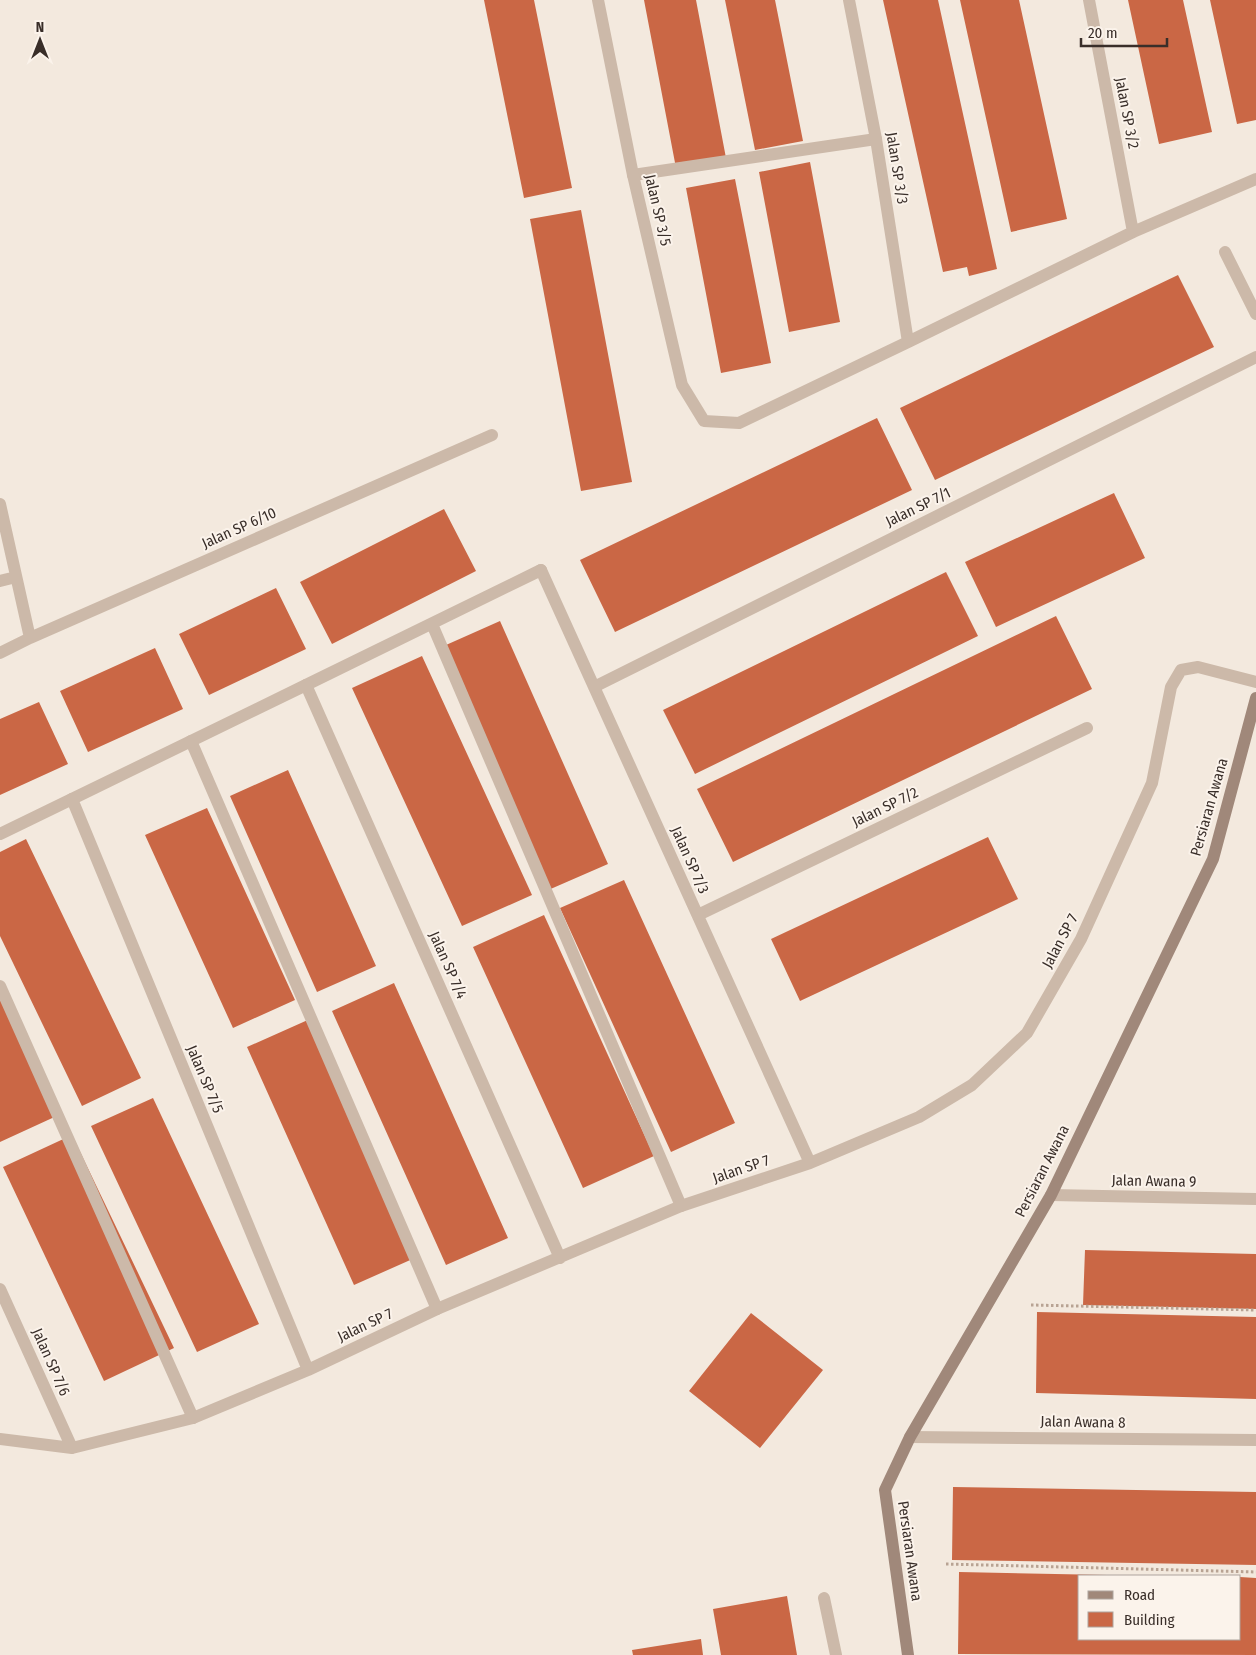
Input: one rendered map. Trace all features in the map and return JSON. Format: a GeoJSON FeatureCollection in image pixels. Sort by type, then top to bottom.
{"type":"FeatureCollection","features":[{"type":"Feature","properties":{"kind":"street","name":"Jalan SP 3/5"},"geometry":{"type":"LineString","coordinates":[[598,0],[633,175],[682,385],[704,421],[739,422],[908,342]]}},
{"type":"Feature","properties":{"kind":"street","name":"Jalan SP 3/3"},"geometry":{"type":"LineString","coordinates":[[849,0],[876,139],[908,342]]}},
{"type":"Feature","properties":{"kind":"street","name":"Jalan SP 3/2"},"geometry":{"type":"LineString","coordinates":[[1089,0],[1133,232]]}},
{"type":"Feature","properties":{"kind":"street"},"geometry":{"type":"LineString","coordinates":[[633,175],[876,139]]}},
{"type":"Feature","properties":{"kind":"street"},"geometry":{"type":"LineString","coordinates":[[908,342],[1133,232],[1256,179]]}},
{"type":"Feature","properties":{"kind":"street"},"geometry":{"type":"LineString","coordinates":[[1225,252],[1256,314]]}},
{"type":"Feature","properties":{"kind":"street","name":"Jalan SP 7/1"},"geometry":{"type":"LineString","coordinates":[[594,687],[1256,357]]}},
{"type":"Feature","properties":{"kind":"street","name":"Jalan SP 6/10"},"geometry":{"type":"LineString","coordinates":[[0,653],[30,638],[492,435]]}},
{"type":"Feature","properties":{"kind":"street"},"geometry":{"type":"LineString","coordinates":[[0,504],[30,638]]}},
{"type":"Feature","properties":{"kind":"street","name":"Jalan SP 7/3"},"geometry":{"type":"LineString","coordinates":[[432,624],[541,570],[810,1162]]}},
{"type":"Feature","properties":{"kind":"street"},"geometry":{"type":"LineString","coordinates":[[0,581],[16,577]]}},
{"type":"Feature","properties":{"kind":"street"},"geometry":{"type":"LineString","coordinates":[[0,834],[432,624],[681,1206]]}},
{"type":"Feature","properties":{"kind":"street","name":"Jalan SP 7"},"geometry":{"type":"LineString","coordinates":[[0,1440],[72,1448],[193,1418],[308,1370],[437,1309],[681,1206],[810,1162],[926,1112],[972,1085],[1027,1033],[1081,939],[1152,783],[1171,687],[1181,670],[1198,667],[1256,682]]}},
{"type":"Feature","properties":{"kind":"street","name":"Jalan SP 7/4"},"geometry":{"type":"LineString","coordinates":[[306,685],[560,1258]]}},
{"type":"Feature","properties":{"kind":"street","name":"Persiaran Awana"},"geometry":{"type":"LineString","coordinates":[[908,1655],[885,1490],[910,1437],[1051,1195],[1213,859],[1256,698]]}},
{"type":"Feature","properties":{"kind":"street","name":"Jalan SP 7/2"},"geometry":{"type":"LineString","coordinates":[[698,915],[1086,728]]}},
{"type":"Feature","properties":{"kind":"street"},"geometry":{"type":"LineString","coordinates":[[191,741],[437,1309]]}},
{"type":"Feature","properties":{"kind":"street","name":"Jalan SP 7/5"},"geometry":{"type":"LineString","coordinates":[[72,799],[308,1370]]}},
{"type":"Feature","properties":{"kind":"street"},"geometry":{"type":"LineString","coordinates":[[0,986],[193,1418]]}},
{"type":"Feature","properties":{"kind":"street","name":"Jalan Awana 9"},"geometry":{"type":"LineString","coordinates":[[1051,1195],[1256,1199]]}},
{"type":"Feature","properties":{"kind":"street","name":"Jalan SP 7/6"},"geometry":{"type":"LineString","coordinates":[[0,1288],[72,1448]]}},
{"type":"Feature","properties":{"kind":"street","name":"Jalan Awana 8"},"geometry":{"type":"LineString","coordinates":[[910,1437],[1256,1440]]}},
{"type":"Feature","properties":{"kind":"street"},"geometry":{"type":"LineString","coordinates":[[824,1598],[836,1655]]}},
{"type":"Feature","properties":{"kind":"path"},"geometry":{"type":"LineString","coordinates":[[1031,1305],[1256,1310]]}},
{"type":"Feature","properties":{"kind":"path"},"geometry":{"type":"LineString","coordinates":[[946,1564],[1256,1572]]}},
{"type":"Feature","properties":{"kind":"building"},"geometry":{"type":"Polygon","coordinates":[[[484,0],[534,0],[572,188],[524,198],[484,0]]]}},
{"type":"Feature","properties":{"kind":"building"},"geometry":{"type":"Polygon","coordinates":[[[644,0],[696,0],[726,158],[676,168],[644,0]]]}},
{"type":"Feature","properties":{"kind":"building"},"geometry":{"type":"Polygon","coordinates":[[[725,0],[775,0],[803,141],[755,150],[725,0]]]}},
{"type":"Feature","properties":{"kind":"building"},"geometry":{"type":"Polygon","coordinates":[[[883,0],[938,0],[997,269],[969,276],[967,267],[943,272],[883,0]]]}},
{"type":"Feature","properties":{"kind":"building"},"geometry":{"type":"Polygon","coordinates":[[[960,0],[1019,0],[1067,219],[1011,232],[960,0]]]}},
{"type":"Feature","properties":{"kind":"building"},"geometry":{"type":"Polygon","coordinates":[[[1128,0],[1183,0],[1212,132],[1159,144],[1128,0]]]}},
{"type":"Feature","properties":{"kind":"building"},"geometry":{"type":"Polygon","coordinates":[[[1210,0],[1256,0],[1256,120],[1237,124],[1210,0]]]}},
{"type":"Feature","properties":{"kind":"building"},"geometry":{"type":"Polygon","coordinates":[[[810,162],[840,322],[789,332],[759,172],[810,162]]]}},
{"type":"Feature","properties":{"kind":"building"},"geometry":{"type":"Polygon","coordinates":[[[735,179],[771,363],[721,373],[686,188],[735,179]]]}},
{"type":"Feature","properties":{"kind":"building"},"geometry":{"type":"Polygon","coordinates":[[[581,210],[632,482],[581,491],[530,219],[581,210]]]}},
{"type":"Feature","properties":{"kind":"building"},"geometry":{"type":"Polygon","coordinates":[[[1178,275],[1214,347],[935,480],[900,408],[1178,275]]]}},
{"type":"Feature","properties":{"kind":"building"},"geometry":{"type":"Polygon","coordinates":[[[877,418],[912,490],[615,632],[580,560],[877,418]]]}},
{"type":"Feature","properties":{"kind":"building"},"geometry":{"type":"Polygon","coordinates":[[[1114,493],[1145,558],[996,627],[965,562],[1114,493]]]}},
{"type":"Feature","properties":{"kind":"building"},"geometry":{"type":"Polygon","coordinates":[[[444,509],[476,571],[332,644],[300,582],[444,509]]]}},
{"type":"Feature","properties":{"kind":"building"},"geometry":{"type":"Polygon","coordinates":[[[946,572],[978,636],[695,774],[663,710],[946,572]]]}},
{"type":"Feature","properties":{"kind":"building"},"geometry":{"type":"Polygon","coordinates":[[[276,588],[306,649],[209,695],[179,634],[276,588]]]}},
{"type":"Feature","properties":{"kind":"building"},"geometry":{"type":"Polygon","coordinates":[[[1056,616],[1092,689],[733,862],[697,789],[1056,616]]]}},
{"type":"Feature","properties":{"kind":"building"},"geometry":{"type":"Polygon","coordinates":[[[500,621],[608,864],[546,891],[437,649],[500,621]]]}},
{"type":"Feature","properties":{"kind":"building"},"geometry":{"type":"Polygon","coordinates":[[[155,648],[183,709],[88,752],[60,691],[155,648]]]}},
{"type":"Feature","properties":{"kind":"building"},"geometry":{"type":"Polygon","coordinates":[[[422,656],[532,895],[462,926],[352,688],[422,656]]]}},
{"type":"Feature","properties":{"kind":"building"},"geometry":{"type":"Polygon","coordinates":[[[39,702],[68,764],[0,795],[0,719],[39,702]]]}},
{"type":"Feature","properties":{"kind":"building"},"geometry":{"type":"Polygon","coordinates":[[[288,770],[376,966],[317,992],[230,796],[288,770]]]}},
{"type":"Feature","properties":{"kind":"building"},"geometry":{"type":"Polygon","coordinates":[[[207,808],[295,1000],[233,1028],[145,835],[207,808]]]}},
{"type":"Feature","properties":{"kind":"building"},"geometry":{"type":"Polygon","coordinates":[[[988,837],[1018,899],[800,1001],[771,939],[988,837]]]}},
{"type":"Feature","properties":{"kind":"building"},"geometry":{"type":"Polygon","coordinates":[[[26,839],[141,1078],[82,1106],[0,936],[0,852],[26,839]]]}},
{"type":"Feature","properties":{"kind":"building"},"geometry":{"type":"Polygon","coordinates":[[[624,880],[735,1123],[671,1152],[560,908],[624,880]]]}},
{"type":"Feature","properties":{"kind":"building"},"geometry":{"type":"Polygon","coordinates":[[[544,915],[654,1156],[583,1188],[473,947],[544,915]]]}},
{"type":"Feature","properties":{"kind":"building"},"geometry":{"type":"Polygon","coordinates":[[[394,983],[508,1238],[446,1265],[332,1011],[394,983]]]}},
{"type":"Feature","properties":{"kind":"building"},"geometry":{"type":"Polygon","coordinates":[[[0,987],[61,1114],[0,1142],[0,987]]]}},
{"type":"Feature","properties":{"kind":"building"},"geometry":{"type":"Polygon","coordinates":[[[310,1019],[417,1257],[354,1285],[247,1047],[310,1019]]]}},
{"type":"Feature","properties":{"kind":"building"},"geometry":{"type":"Polygon","coordinates":[[[153,1098],[259,1324],[197,1352],[91,1126],[153,1098]]]}},
{"type":"Feature","properties":{"kind":"building"},"geometry":{"type":"Polygon","coordinates":[[[72,1135],[174,1348],[104,1381],[3,1167],[72,1135]]]}},
{"type":"Feature","properties":{"kind":"building"},"geometry":{"type":"Polygon","coordinates":[[[1085,1250],[1256,1254],[1256,1309],[1083,1305],[1085,1250]]]}},
{"type":"Feature","properties":{"kind":"building"},"geometry":{"type":"Polygon","coordinates":[[[1037,1312],[1256,1317],[1256,1399],[1036,1393],[1037,1312]]]}},
{"type":"Feature","properties":{"kind":"building"},"geometry":{"type":"Polygon","coordinates":[[[751,1313],[823,1370],[760,1448],[689,1391],[751,1313]]]}},
{"type":"Feature","properties":{"kind":"building"},"geometry":{"type":"Polygon","coordinates":[[[953,1487],[1256,1492],[1256,1565],[952,1560],[953,1487]]]}},
{"type":"Feature","properties":{"kind":"building"},"geometry":{"type":"Polygon","coordinates":[[[959,1572],[1107,1575],[1078,1575],[1078,1640],[1241,1640],[1241,1577],[1256,1578],[1256,1655],[958,1654],[959,1572]]]}},
{"type":"Feature","properties":{"kind":"building"},"geometry":{"type":"Polygon","coordinates":[[[787,1596],[797,1655],[721,1655],[713,1609],[787,1596]]]}},
{"type":"Feature","properties":{"kind":"building"},"geometry":{"type":"Polygon","coordinates":[[[701,1639],[703,1655],[633,1655],[632,1650],[701,1639]]]}}]}
